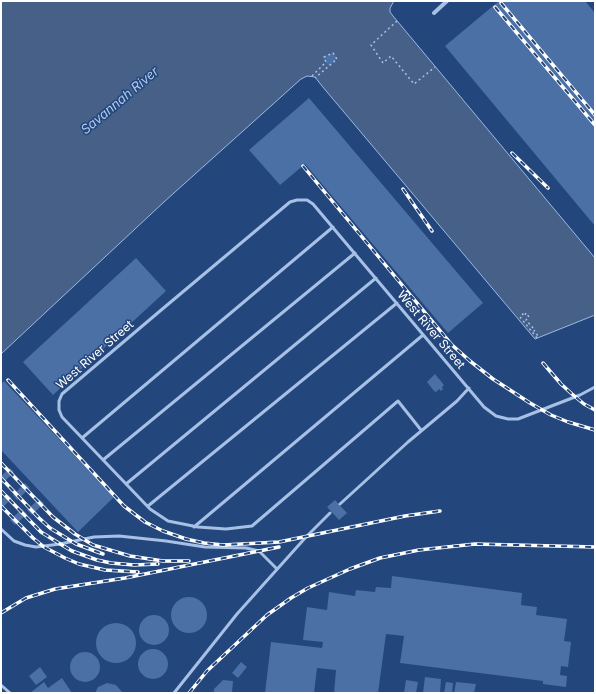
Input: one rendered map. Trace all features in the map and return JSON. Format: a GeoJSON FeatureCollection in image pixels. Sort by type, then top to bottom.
{"type":"FeatureCollection","features":[{"type":"Feature","properties":{"kind":"street"},"geometry":{"type":"LineString","coordinates":[[434,13],[447,1]]}},
{"type":"Feature","properties":{"kind":"lane","name":"West River Street"},"geometry":{"type":"LineString","coordinates":[[421,430],[398,401],[252,526],[226,529],[194,527],[158,516],[62,417],[59,410],[59,401],[62,394],[290,202],[297,200],[307,200],[313,204],[484,407],[496,416],[508,419],[518,419],[580,395],[595,387]]}},
{"type":"Feature","properties":{"kind":"lane"},"geometry":{"type":"LineString","coordinates":[[82,438],[333,227]]}},
{"type":"Feature","properties":{"kind":"lane"},"geometry":{"type":"LineString","coordinates":[[103,460],[355,253]]}},
{"type":"Feature","properties":{"kind":"lane"},"geometry":{"type":"LineString","coordinates":[[126,484],[376,278]]}},
{"type":"Feature","properties":{"kind":"lane"},"geometry":{"type":"LineString","coordinates":[[148,506],[397,303]]}},
{"type":"Feature","properties":{"kind":"lane"},"geometry":{"type":"LineString","coordinates":[[194,527],[423,335]]}},
{"type":"Feature","properties":{"kind":"lane"},"geometry":{"type":"LineString","coordinates":[[340,504],[421,430],[457,401],[469,388]]}},
{"type":"Feature","properties":{"kind":"lane"},"geometry":{"type":"LineString","coordinates":[[174,693],[237,614],[306,537],[330,513]]}},
{"type":"Feature","properties":{"kind":"lane"},"geometry":{"type":"LineString","coordinates":[[1,529],[14,541],[36,547],[94,537],[119,536],[166,540],[205,547],[246,548],[259,551],[277,569]]}},
{"type":"Feature","properties":{"kind":"lane"},"geometry":{"type":"LineString","coordinates":[[1,685],[10,693]]}},
{"type":"Feature","properties":{"kind":"path"},"geometry":{"type":"LineString","coordinates":[[397,21],[372,45],[383,63],[391,56],[414,84],[435,67]]}},
{"type":"Feature","properties":{"kind":"path"},"geometry":{"type":"LineString","coordinates":[[312,76],[326,62],[324,57],[333,53],[337,59],[315,78]]}},
{"type":"Feature","properties":{"kind":"path"},"geometry":{"type":"LineString","coordinates":[[524,313],[525,315],[526,313],[529,317],[526,320],[535,330],[534,331],[538,338],[520,317],[524,313]]}},
{"type":"Feature","properties":{"kind":"water","name":"Savannah River"},"geometry":{"type":"Polygon","coordinates":[[[1,1],[394,1],[390,8],[390,12],[393,16],[595,258],[595,315],[535,339],[315,77],[307,76],[301,79],[165,201],[1,354],[1,1]]]}},
{"type":"Feature","properties":{"kind":"building"},"geometry":{"type":"Polygon","coordinates":[[[499,1],[585,1],[595,13],[595,226],[445,46],[499,1]]]}},
{"type":"Feature","properties":{"kind":"building"},"geometry":{"type":"Polygon","coordinates":[[[333,53],[337,59],[329,66],[324,60],[324,57],[333,53]]]}},
{"type":"Feature","properties":{"kind":"building"},"geometry":{"type":"Polygon","coordinates":[[[309,98],[483,303],[448,333],[305,164],[280,185],[249,150],[309,98]]]}},
{"type":"Feature","properties":{"kind":"building"},"geometry":{"type":"Polygon","coordinates":[[[136,258],[166,291],[53,395],[23,362],[136,258]]]}},
{"type":"Feature","properties":{"kind":"building"},"geometry":{"type":"Polygon","coordinates":[[[435,374],[444,385],[441,391],[439,389],[436,392],[427,382],[435,374]]]}},
{"type":"Feature","properties":{"kind":"building"},"geometry":{"type":"Polygon","coordinates":[[[4,381],[114,497],[78,532],[1,450],[1,384],[4,381]]]}},
{"type":"Feature","properties":{"kind":"building"},"geometry":{"type":"Polygon","coordinates":[[[10,468],[14,472],[2,484],[1,476],[10,468]]]}},
{"type":"Feature","properties":{"kind":"building"},"geometry":{"type":"Polygon","coordinates":[[[25,483],[30,488],[17,500],[13,495],[25,483]]]}},
{"type":"Feature","properties":{"kind":"building"},"geometry":{"type":"Polygon","coordinates":[[[7,494],[12,498],[1,509],[1,500],[7,494]]]}},
{"type":"Feature","properties":{"kind":"building"},"geometry":{"type":"Polygon","coordinates":[[[39,499],[44,503],[32,515],[27,510],[39,499]]]}},
{"type":"Feature","properties":{"kind":"building"},"geometry":{"type":"Polygon","coordinates":[[[335,500],[347,513],[339,520],[327,507],[335,500]]]}},
{"type":"Feature","properties":{"kind":"building"},"geometry":{"type":"Polygon","coordinates":[[[22,509],[27,514],[15,525],[10,520],[22,509]]]}},
{"type":"Feature","properties":{"kind":"building"},"geometry":{"type":"Polygon","coordinates":[[[392,576],[522,593],[521,605],[537,607],[536,615],[567,619],[564,641],[571,642],[568,667],[561,666],[560,675],[567,676],[566,687],[543,684],[543,681],[400,663],[404,636],[386,634],[378,693],[334,693],[336,670],[317,668],[314,693],[265,693],[271,642],[322,648],[323,642],[303,640],[307,607],[327,610],[329,592],[355,596],[356,590],[375,592],[376,587],[391,588],[392,576]]]}},
{"type":"Feature","properties":{"kind":"building"},"geometry":{"type":"Polygon","coordinates":[[[193,597],[202,602],[206,608],[206,622],[202,628],[193,633],[185,633],[176,628],[172,622],[171,611],[176,602],[182,598],[193,597]]]}},
{"type":"Feature","properties":{"kind":"building"},"geometry":{"type":"Polygon","coordinates":[[[154,615],[165,619],[169,630],[165,641],[154,645],[143,641],[139,630],[143,619],[154,615]]]}},
{"type":"Feature","properties":{"kind":"building"},"geometry":{"type":"Polygon","coordinates":[[[120,623],[127,626],[133,632],[136,643],[135,651],[127,660],[120,663],[112,663],[105,660],[97,651],[96,639],[99,632],[108,624],[120,623]]]}},
{"type":"Feature","properties":{"kind":"building"},"geometry":{"type":"Polygon","coordinates":[[[153,649],[164,653],[168,664],[164,675],[153,679],[142,675],[138,664],[142,653],[153,649]]]}},
{"type":"Feature","properties":{"kind":"building"},"geometry":{"type":"Polygon","coordinates":[[[85,652],[96,656],[100,667],[96,678],[85,682],[74,678],[70,667],[74,656],[85,652]]]}},
{"type":"Feature","properties":{"kind":"building"},"geometry":{"type":"Polygon","coordinates":[[[241,662],[247,667],[238,678],[232,673],[241,662]]]}},
{"type":"Feature","properties":{"kind":"building"},"geometry":{"type":"Polygon","coordinates":[[[40,667],[47,677],[36,685],[29,676],[40,667]]]}},
{"type":"Feature","properties":{"kind":"building"},"geometry":{"type":"Polygon","coordinates":[[[425,677],[441,679],[440,693],[423,693],[425,677]]]}},
{"type":"Feature","properties":{"kind":"building"},"geometry":{"type":"Polygon","coordinates":[[[62,678],[72,693],[30,693],[44,682],[48,688],[62,678]]]}},
{"type":"Feature","properties":{"kind":"building"},"geometry":{"type":"Polygon","coordinates":[[[223,680],[233,681],[232,693],[214,693],[214,689],[223,680]]]}},
{"type":"Feature","properties":{"kind":"building"},"geometry":{"type":"Polygon","coordinates":[[[406,680],[418,682],[416,693],[404,693],[406,680]]]}},
{"type":"Feature","properties":{"kind":"building"},"geometry":{"type":"Polygon","coordinates":[[[446,682],[453,683],[452,693],[444,693],[446,682]]]}},
{"type":"Feature","properties":{"kind":"building"},"geometry":{"type":"Polygon","coordinates":[[[456,682],[476,684],[474,693],[454,693],[456,682]]]}},
{"type":"Feature","properties":{"kind":"building"},"geometry":{"type":"Polygon","coordinates":[[[107,683],[116,685],[123,693],[95,693],[98,687],[107,683]]]}},
{"type":"Feature","properties":{"kind":"railway"},"geometry":{"type":"LineString","coordinates":[[501,3],[595,115]]}},
{"type":"Feature","properties":{"kind":"railway"},"geometry":{"type":"LineString","coordinates":[[495,7],[595,125]]}},
{"type":"Feature","properties":{"kind":"railway"},"geometry":{"type":"LineString","coordinates":[[512,153],[548,188]]}},
{"type":"Feature","properties":{"kind":"railway"},"geometry":{"type":"LineString","coordinates":[[303,166],[452,345],[493,379],[530,403],[551,415],[595,430]]}},
{"type":"Feature","properties":{"kind":"railway"},"geometry":{"type":"LineString","coordinates":[[403,189],[432,231]]}},
{"type":"Feature","properties":{"kind":"railway"},"geometry":{"type":"LineString","coordinates":[[543,363],[561,384],[572,394],[584,404],[595,410]]}},
{"type":"Feature","properties":{"kind":"railway"},"geometry":{"type":"LineString","coordinates":[[8,380],[124,506],[145,522],[163,531],[186,539],[223,545],[279,542],[405,516],[440,511]]}},
{"type":"Feature","properties":{"kind":"railway"},"geometry":{"type":"LineString","coordinates":[[1,463],[53,517],[75,534],[93,545],[130,556],[163,561],[189,561]]}},
{"type":"Feature","properties":{"kind":"railway"},"geometry":{"type":"LineString","coordinates":[[1,478],[50,528],[76,544],[103,554]]}},
{"type":"Feature","properties":{"kind":"railway"},"geometry":{"type":"LineString","coordinates":[[1,491],[41,532],[72,551],[97,560],[111,563],[134,565],[158,564]]}},
{"type":"Feature","properties":{"kind":"railway"},"geometry":{"type":"LineString","coordinates":[[1,506],[44,547],[65,558],[79,564],[105,570],[138,572]]}},
{"type":"Feature","properties":{"kind":"railway"},"geometry":{"type":"LineString","coordinates":[[189,693],[207,671],[267,615],[291,598],[308,588],[350,569],[380,558],[419,550],[475,544],[595,547]]}},
{"type":"Feature","properties":{"kind":"railway"},"geometry":{"type":"LineString","coordinates":[[1,613],[26,598],[55,589],[125,578],[279,547]]}}]}
